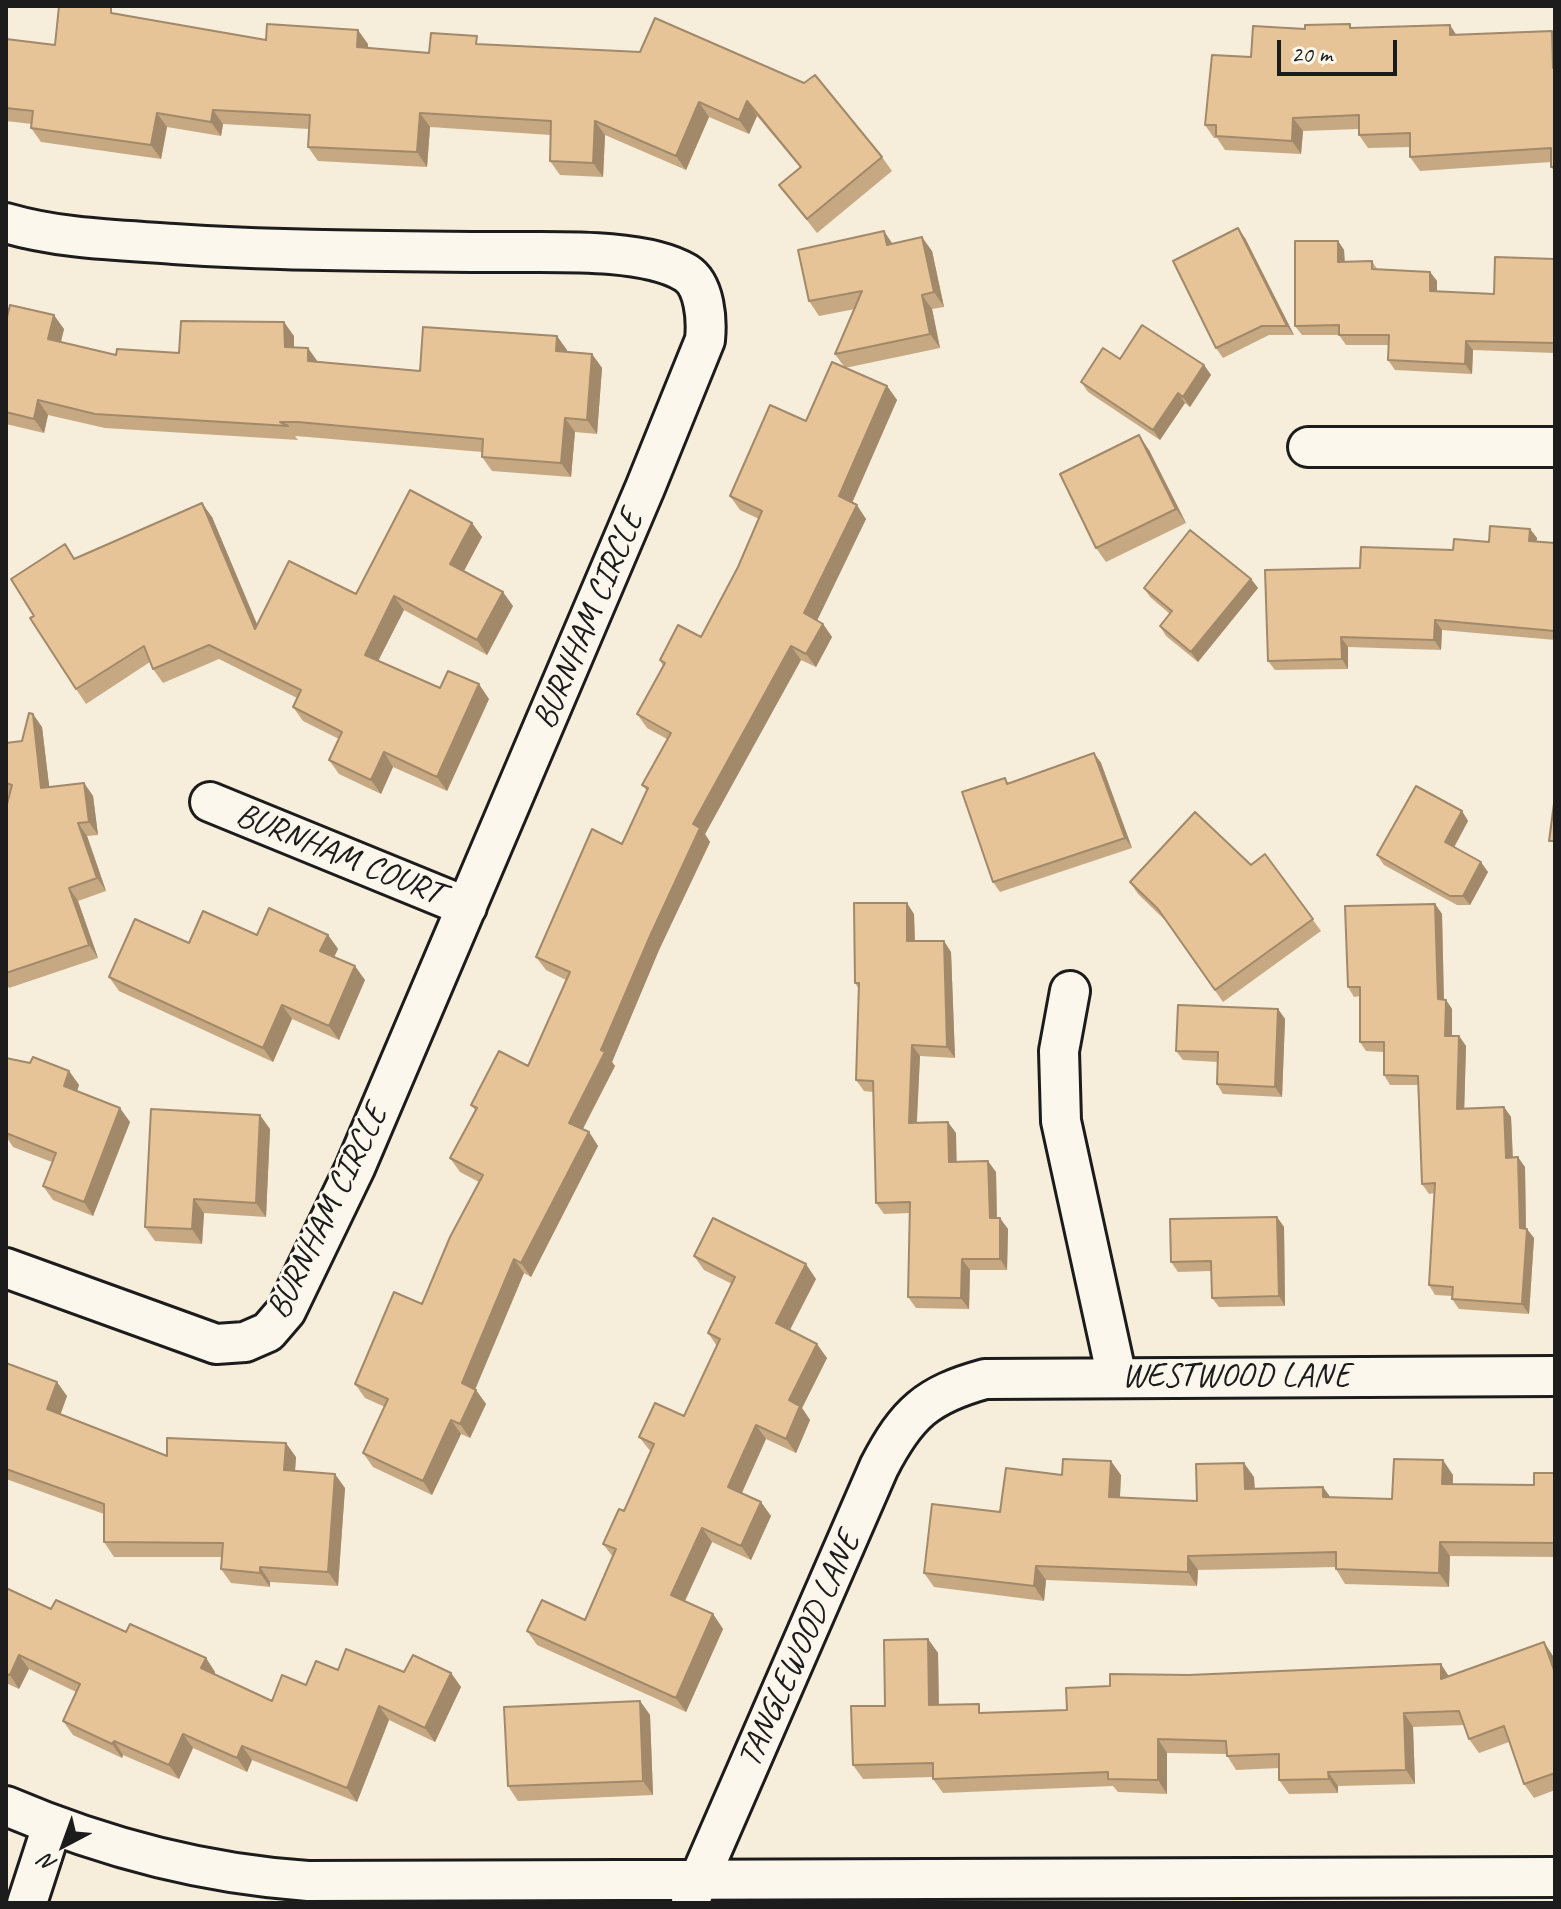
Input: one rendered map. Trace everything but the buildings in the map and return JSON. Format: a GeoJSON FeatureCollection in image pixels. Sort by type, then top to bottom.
{"type":"FeatureCollection","features":[{"type":"Feature","properties":{"kind":"street","name":"BURNHAM CIRCLE"},"geometry":{"type":"LineString","coordinates":[[6,223],[81,238],[247,249],[579,253],[653,259],[688,275],[702,297],[705,340],[355,1168],[286,1311],[268,1332],[245,1342],[216,1344],[6,1268]]}},
{"type":"Feature","properties":{"kind":"street"},"geometry":{"type":"LineString","coordinates":[[1308,447],[1555,447]]}},
{"type":"Feature","properties":{"kind":"street","name":"BURNHAM COURT"},"geometry":{"type":"LineString","coordinates":[[210,802],[467,907]]}},
{"type":"Feature","properties":{"kind":"street"},"geometry":{"type":"LineString","coordinates":[[1070,991],[1059,1051],[1061,1121],[1117,1378]]}},
{"type":"Feature","properties":{"kind":"street","name":"WESTWOOD LANE"},"geometry":{"type":"LineString","coordinates":[[922,1404],[950,1389],[985,1379],[1555,1376]]}},
{"type":"Feature","properties":{"kind":"street","name":"TANGLEWOOD LANE"},"geometry":{"type":"LineString","coordinates":[[694,1891],[879,1467],[898,1430],[922,1404]]}},
{"type":"Feature","properties":{"kind":"street"},"geometry":{"type":"LineString","coordinates":[[6,1806],[52,1826],[164,1859],[249,1877],[308,1881],[694,1891],[1555,1877]]}},
{"type":"Feature","properties":{"kind":"street"},"geometry":{"type":"LineString","coordinates":[[27,1903],[52,1826]]}}]}
